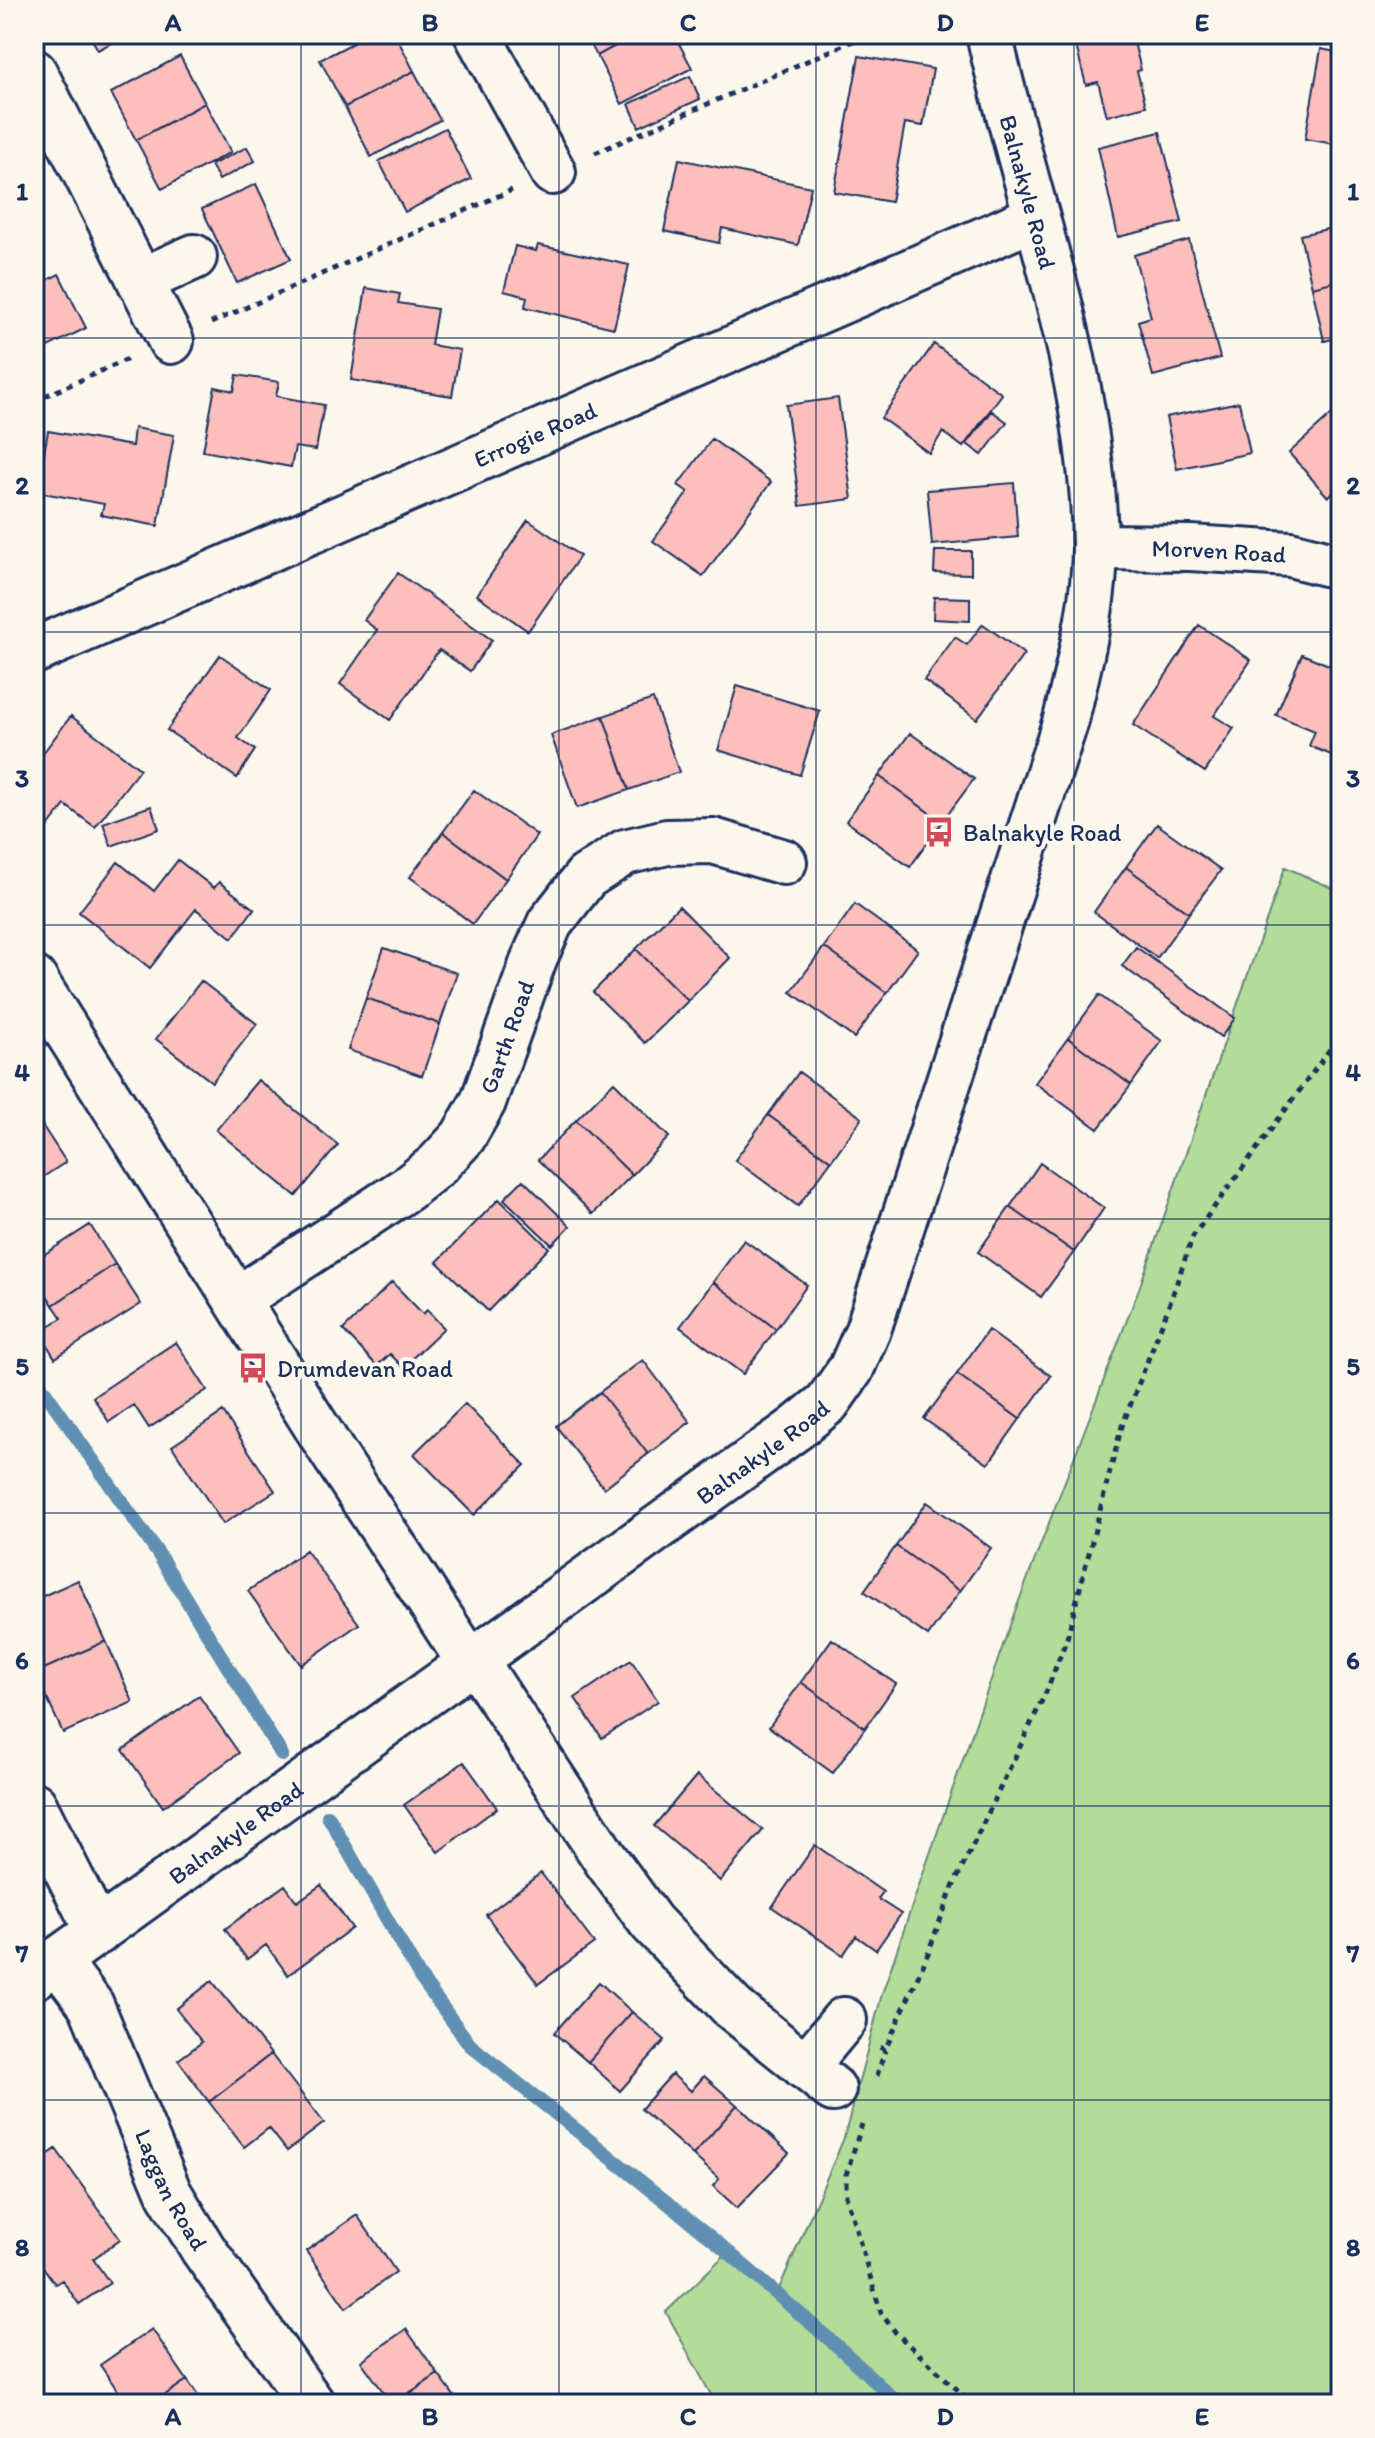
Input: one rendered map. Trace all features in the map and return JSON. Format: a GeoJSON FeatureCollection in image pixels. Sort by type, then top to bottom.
{"type":"FeatureCollection","features":[{"type":"Feature","properties":{"kind":"street"},"geometry":{"type":"LineString","coordinates":[[477,34],[553,172]]}},
{"type":"Feature","properties":{"kind":"street","name":"Balnakyle Road"},"geometry":{"type":"LineString","coordinates":[[46,1969],[795,1429],[827,1403],[851,1369],[868,1330],[1066,720],[1087,627],[1095,547],[1089,460],[1076,379],[989,34]]}},
{"type":"Feature","properties":{"kind":"street"},"geometry":{"type":"LineString","coordinates":[[34,72],[171,341]]}},
{"type":"Feature","properties":{"kind":"street","name":"Errogie Road"},"geometry":{"type":"LineString","coordinates":[[34,651],[1036,217]]}},
{"type":"Feature","properties":{"kind":"street"},"geometry":{"type":"LineString","coordinates":[[140,281],[194,257]]}},
{"type":"Feature","properties":{"kind":"street","name":"Morven Road"},"geometry":{"type":"LineString","coordinates":[[1095,547],[1190,548],[1290,554],[1341,567]]}},
{"type":"Feature","properties":{"kind":"street","name":"Garth Road"},"geometry":{"type":"LineString","coordinates":[[238,1299],[408,1188],[437,1165],[463,1137],[483,1102],[550,923],[586,877],[625,852],[667,842],[713,841],[784,862]]}},
{"type":"Feature","properties":{"kind":"street"},"geometry":{"type":"LineString","coordinates":[[34,979],[341,1466],[651,1922],[733,2008],[819,2078],[844,2020]]}},
{"type":"Feature","properties":{"kind":"street"},"geometry":{"type":"LineString","coordinates":[[34,1805],[98,1932]]}},
{"type":"Feature","properties":{"kind":"street","name":"Laggan Road"},"geometry":{"type":"LineString","coordinates":[[46,1969],[91,2005],[169,2193],[203,2249],[312,2404]]}},
{"type":"Feature","properties":{"kind":"path"},"geometry":{"type":"LineString","coordinates":[[34,401],[869,34]]}},
{"type":"Feature","properties":{"kind":"path"},"geometry":{"type":"LineString","coordinates":[[876,2078],[952,1889],[1047,1690],[1067,1638],[1121,1429],[1193,1236],[1341,1034]]}},
{"type":"Feature","properties":{"kind":"path"},"geometry":{"type":"LineString","coordinates":[[844,2020],[885,2050]]}},
{"type":"Feature","properties":{"kind":"path"},"geometry":{"type":"LineString","coordinates":[[863,2119],[846,2175],[846,2196],[881,2313],[896,2333],[973,2404]]}},
{"type":"Feature","properties":{"kind":"green space"},"geometry":{"type":"Polygon","coordinates":[[[1285,867],[1341,892],[1341,2404],[716,2404],[666,2312],[732,2248],[779,2289],[844,2138],[882,1994],[926,1865],[1014,1614],[1140,1286],[1285,867]]]}},
{"type":"Feature","properties":{"kind":"building"},"geometry":{"type":"Polygon","coordinates":[[[89,34],[128,34],[98,50],[89,34]]]}},
{"type":"Feature","properties":{"kind":"building"},"geometry":{"type":"Polygon","coordinates":[[[370,34],[395,34],[414,71],[345,107],[320,60],[370,34]]]}},
{"type":"Feature","properties":{"kind":"building"},"geometry":{"type":"Polygon","coordinates":[[[585,34],[637,34],[597,56],[585,34]]]}},
{"type":"Feature","properties":{"kind":"building"},"geometry":{"type":"Polygon","coordinates":[[[637,34],[674,34],[692,68],[622,104],[597,56],[637,34]]]}},
{"type":"Feature","properties":{"kind":"building"},"geometry":{"type":"Polygon","coordinates":[[[1073,34],[1132,34],[1146,106],[1107,116],[1098,82],[1086,85],[1073,34]]]}},
{"type":"Feature","properties":{"kind":"building"},"geometry":{"type":"Polygon","coordinates":[[[1321,49],[1341,53],[1341,145],[1305,139],[1321,49]]]}},
{"type":"Feature","properties":{"kind":"building"},"geometry":{"type":"Polygon","coordinates":[[[180,56],[205,103],[136,140],[111,93],[180,56]]]}},
{"type":"Feature","properties":{"kind":"building"},"geometry":{"type":"Polygon","coordinates":[[[859,56],[933,69],[923,126],[905,123],[891,202],[834,192],[859,56]]]}},
{"type":"Feature","properties":{"kind":"building"},"geometry":{"type":"Polygon","coordinates":[[[414,71],[440,120],[371,157],[345,107],[414,71]]]}},
{"type":"Feature","properties":{"kind":"building"},"geometry":{"type":"Polygon","coordinates":[[[690,76],[700,99],[639,127],[629,104],[690,76]]]}},
{"type":"Feature","properties":{"kind":"building"},"geometry":{"type":"Polygon","coordinates":[[[205,103],[231,152],[162,189],[136,140],[205,103]]]}},
{"type":"Feature","properties":{"kind":"building"},"geometry":{"type":"Polygon","coordinates":[[[445,128],[471,179],[405,212],[379,161],[445,128]]]}},
{"type":"Feature","properties":{"kind":"building"},"geometry":{"type":"Polygon","coordinates":[[[1160,132],[1182,222],[1118,237],[1098,147],[1160,132]]]}},
{"type":"Feature","properties":{"kind":"building"},"geometry":{"type":"Polygon","coordinates":[[[247,147],[255,161],[219,180],[211,165],[247,147]]]}},
{"type":"Feature","properties":{"kind":"building"},"geometry":{"type":"Polygon","coordinates":[[[679,159],[811,187],[798,245],[722,228],[719,243],[664,231],[679,159]]]}},
{"type":"Feature","properties":{"kind":"building"},"geometry":{"type":"Polygon","coordinates":[[[256,184],[291,259],[237,283],[202,209],[256,184]]]}},
{"type":"Feature","properties":{"kind":"building"},"geometry":{"type":"Polygon","coordinates":[[[1341,226],[1341,280],[1312,287],[1300,235],[1341,226]]]}},
{"type":"Feature","properties":{"kind":"building"},"geometry":{"type":"Polygon","coordinates":[[[1189,240],[1220,358],[1153,376],[1138,321],[1151,317],[1134,255],[1189,240]]]}},
{"type":"Feature","properties":{"kind":"building"},"geometry":{"type":"Polygon","coordinates":[[[538,245],[629,265],[614,328],[525,307],[527,297],[504,291],[515,246],[536,251],[538,245]]]}},
{"type":"Feature","properties":{"kind":"building"},"geometry":{"type":"Polygon","coordinates":[[[59,274],[86,328],[34,354],[34,287],[59,274]]]}},
{"type":"Feature","properties":{"kind":"building"},"geometry":{"type":"Polygon","coordinates":[[[1341,280],[1341,337],[1324,341],[1312,287],[1341,280]]]}},
{"type":"Feature","properties":{"kind":"building"},"geometry":{"type":"Polygon","coordinates":[[[366,288],[400,294],[398,303],[437,309],[431,345],[460,350],[452,396],[351,380],[366,288]]]}},
{"type":"Feature","properties":{"kind":"building"},"geometry":{"type":"Polygon","coordinates":[[[934,344],[1002,394],[963,447],[943,432],[929,453],[881,418],[934,344]]]}},
{"type":"Feature","properties":{"kind":"building"},"geometry":{"type":"Polygon","coordinates":[[[237,375],[279,382],[276,396],[324,405],[316,450],[295,447],[291,467],[203,451],[215,387],[234,391],[237,375]]]}},
{"type":"Feature","properties":{"kind":"building"},"geometry":{"type":"Polygon","coordinates":[[[838,398],[852,499],[800,506],[786,405],[838,398]]]}},
{"type":"Feature","properties":{"kind":"building"},"geometry":{"type":"Polygon","coordinates":[[[1239,402],[1250,453],[1177,469],[1166,417],[1239,402]]]}},
{"type":"Feature","properties":{"kind":"building"},"geometry":{"type":"Polygon","coordinates":[[[1341,406],[1341,485],[1328,497],[1289,453],[1341,406]]]}},
{"type":"Feature","properties":{"kind":"building"},"geometry":{"type":"Polygon","coordinates":[[[992,411],[1007,422],[982,455],[967,444],[992,411]]]}},
{"type":"Feature","properties":{"kind":"building"},"geometry":{"type":"Polygon","coordinates":[[[134,428],[174,435],[158,526],[101,515],[104,504],[37,492],[48,431],[132,446],[134,428]]]}},
{"type":"Feature","properties":{"kind":"building"},"geometry":{"type":"Polygon","coordinates":[[[712,439],[771,482],[703,576],[653,541],[688,492],[678,485],[712,439]]]}},
{"type":"Feature","properties":{"kind":"building"},"geometry":{"type":"Polygon","coordinates":[[[1014,483],[1018,537],[932,545],[927,490],[1014,483]]]}},
{"type":"Feature","properties":{"kind":"building"},"geometry":{"type":"Polygon","coordinates":[[[528,520],[580,556],[528,631],[477,595],[528,520]]]}},
{"type":"Feature","properties":{"kind":"building"},"geometry":{"type":"Polygon","coordinates":[[[935,551],[971,551],[971,574],[934,573],[935,551]]]}},
{"type":"Feature","properties":{"kind":"building"},"geometry":{"type":"Polygon","coordinates":[[[398,573],[492,640],[470,671],[439,650],[390,720],[340,684],[377,630],[364,620],[398,573]]]}},
{"type":"Feature","properties":{"kind":"building"},"geometry":{"type":"Polygon","coordinates":[[[934,597],[970,598],[970,621],[933,619],[934,597]]]}},
{"type":"Feature","properties":{"kind":"building"},"geometry":{"type":"Polygon","coordinates":[[[983,624],[1024,654],[977,719],[924,680],[955,637],[967,645],[983,624]]]}},
{"type":"Feature","properties":{"kind":"building"},"geometry":{"type":"Polygon","coordinates":[[[1199,625],[1251,660],[1214,716],[1234,728],[1205,772],[1133,725],[1199,625]]]}},
{"type":"Feature","properties":{"kind":"building"},"geometry":{"type":"Polygon","coordinates":[[[1302,654],[1341,670],[1341,759],[1309,746],[1315,731],[1276,715],[1302,654]]]}},
{"type":"Feature","properties":{"kind":"building"},"geometry":{"type":"Polygon","coordinates":[[[220,655],[271,690],[238,738],[255,750],[237,778],[167,730],[220,655]]]}},
{"type":"Feature","properties":{"kind":"building"},"geometry":{"type":"Polygon","coordinates":[[[737,686],[820,711],[800,775],[718,750],[737,686]]]}},
{"type":"Feature","properties":{"kind":"building"},"geometry":{"type":"Polygon","coordinates":[[[653,699],[679,772],[629,790],[603,716],[653,699]]]}},
{"type":"Feature","properties":{"kind":"building"},"geometry":{"type":"Polygon","coordinates":[[[71,716],[140,769],[95,827],[65,805],[48,827],[34,817],[34,765],[71,716]]]}},
{"type":"Feature","properties":{"kind":"building"},"geometry":{"type":"Polygon","coordinates":[[[603,716],[629,790],[577,808],[551,735],[603,716]]]}},
{"type":"Feature","properties":{"kind":"building"},"geometry":{"type":"Polygon","coordinates":[[[910,733],[974,779],[942,822],[879,776],[910,733]]]}},
{"type":"Feature","properties":{"kind":"building"},"geometry":{"type":"Polygon","coordinates":[[[879,776],[942,822],[910,867],[846,821],[879,776]]]}},
{"type":"Feature","properties":{"kind":"building"},"geometry":{"type":"Polygon","coordinates":[[[474,790],[537,835],[506,879],[443,832],[474,790]]]}},
{"type":"Feature","properties":{"kind":"building"},"geometry":{"type":"Polygon","coordinates":[[[151,806],[159,829],[111,846],[103,823],[151,806]]]}},
{"type":"Feature","properties":{"kind":"building"},"geometry":{"type":"Polygon","coordinates":[[[1157,824],[1221,870],[1189,913],[1126,867],[1157,824]]]}},
{"type":"Feature","properties":{"kind":"building"},"geometry":{"type":"Polygon","coordinates":[[[443,832],[506,879],[473,924],[410,877],[443,832]]]}},
{"type":"Feature","properties":{"kind":"building"},"geometry":{"type":"Polygon","coordinates":[[[178,860],[214,888],[219,882],[254,909],[232,938],[196,909],[150,968],[79,912],[118,862],[154,891],[178,860]]]}},
{"type":"Feature","properties":{"kind":"building"},"geometry":{"type":"Polygon","coordinates":[[[1126,867],[1189,913],[1157,958],[1094,912],[1126,867]]]}},
{"type":"Feature","properties":{"kind":"building"},"geometry":{"type":"Polygon","coordinates":[[[855,904],[918,950],[887,993],[824,947],[855,904]]]}},
{"type":"Feature","properties":{"kind":"building"},"geometry":{"type":"Polygon","coordinates":[[[679,906],[730,958],[688,1001],[636,949],[679,906]]]}},
{"type":"Feature","properties":{"kind":"building"},"geometry":{"type":"Polygon","coordinates":[[[824,947],[887,993],[854,1038],[791,992],[824,947]]]}},
{"type":"Feature","properties":{"kind":"building"},"geometry":{"type":"Polygon","coordinates":[[[1136,947],[1235,1018],[1221,1037],[1122,966],[1136,947]]]}},
{"type":"Feature","properties":{"kind":"building"},"geometry":{"type":"Polygon","coordinates":[[[384,948],[457,973],[440,1024],[366,998],[384,948]]]}},
{"type":"Feature","properties":{"kind":"building"},"geometry":{"type":"Polygon","coordinates":[[[636,949],[688,1001],[645,1043],[593,992],[636,949]]]}},
{"type":"Feature","properties":{"kind":"building"},"geometry":{"type":"Polygon","coordinates":[[[201,981],[257,1024],[212,1082],[156,1039],[201,981]]]}},
{"type":"Feature","properties":{"kind":"building"},"geometry":{"type":"Polygon","coordinates":[[[1099,995],[1162,1041],[1131,1085],[1068,1038],[1099,995]]]}},
{"type":"Feature","properties":{"kind":"building"},"geometry":{"type":"Polygon","coordinates":[[[366,998],[440,1024],[422,1076],[348,1050],[366,998]]]}},
{"type":"Feature","properties":{"kind":"building"},"geometry":{"type":"Polygon","coordinates":[[[1068,1038],[1131,1085],[1098,1129],[1035,1083],[1068,1038]]]}},
{"type":"Feature","properties":{"kind":"building"},"geometry":{"type":"Polygon","coordinates":[[[799,1072],[862,1118],[831,1161],[768,1115],[799,1072]]]}},
{"type":"Feature","properties":{"kind":"building"},"geometry":{"type":"Polygon","coordinates":[[[258,1080],[338,1145],[296,1196],[216,1130],[258,1080]]]}},
{"type":"Feature","properties":{"kind":"building"},"geometry":{"type":"Polygon","coordinates":[[[614,1082],[669,1137],[632,1175],[576,1120],[614,1082]]]}},
{"type":"Feature","properties":{"kind":"building"},"geometry":{"type":"Polygon","coordinates":[[[768,1115],[831,1161],[798,1206],[735,1160],[768,1115]]]}},
{"type":"Feature","properties":{"kind":"building"},"geometry":{"type":"Polygon","coordinates":[[[38,1119],[66,1162],[34,1183],[34,1122],[38,1119]]]}},
{"type":"Feature","properties":{"kind":"building"},"geometry":{"type":"Polygon","coordinates":[[[576,1120],[632,1175],[593,1214],[538,1160],[576,1120]]]}},
{"type":"Feature","properties":{"kind":"building"},"geometry":{"type":"Polygon","coordinates":[[[1040,1163],[1104,1208],[1074,1252],[1010,1207],[1040,1163]]]}},
{"type":"Feature","properties":{"kind":"building"},"geometry":{"type":"Polygon","coordinates":[[[523,1180],[570,1226],[552,1245],[504,1199],[523,1180]]]}},
{"type":"Feature","properties":{"kind":"building"},"geometry":{"type":"Polygon","coordinates":[[[499,1199],[549,1248],[488,1311],[437,1262],[499,1199]]]}},
{"type":"Feature","properties":{"kind":"building"},"geometry":{"type":"Polygon","coordinates":[[[1010,1207],[1074,1252],[1041,1297],[978,1252],[1010,1207]]]}},
{"type":"Feature","properties":{"kind":"building"},"geometry":{"type":"Polygon","coordinates":[[[90,1225],[115,1264],[53,1305],[34,1275],[34,1261],[90,1225]]]}},
{"type":"Feature","properties":{"kind":"building"},"geometry":{"type":"Polygon","coordinates":[[[744,1240],[807,1285],[776,1329],[713,1282],[744,1240]]]}},
{"type":"Feature","properties":{"kind":"building"},"geometry":{"type":"Polygon","coordinates":[[[115,1264],[141,1304],[55,1358],[39,1332],[62,1318],[53,1305],[115,1264]]]}},
{"type":"Feature","properties":{"kind":"building"},"geometry":{"type":"Polygon","coordinates":[[[392,1282],[423,1314],[427,1310],[444,1328],[403,1367],[390,1354],[377,1366],[343,1330],[392,1282]]]}},
{"type":"Feature","properties":{"kind":"building"},"geometry":{"type":"Polygon","coordinates":[[[713,1282],[776,1329],[743,1374],[680,1327],[713,1282]]]}},
{"type":"Feature","properties":{"kind":"building"},"geometry":{"type":"Polygon","coordinates":[[[988,1330],[1051,1376],[1020,1419],[957,1374],[988,1330]]]}},
{"type":"Feature","properties":{"kind":"building"},"geometry":{"type":"Polygon","coordinates":[[[176,1342],[207,1390],[149,1428],[134,1405],[109,1422],[93,1397],[176,1342]]]}},
{"type":"Feature","properties":{"kind":"building"},"geometry":{"type":"Polygon","coordinates":[[[643,1360],[690,1422],[648,1454],[600,1392],[643,1360]]]}},
{"type":"Feature","properties":{"kind":"building"},"geometry":{"type":"Polygon","coordinates":[[[957,1374],[1020,1419],[988,1464],[924,1419],[957,1374]]]}},
{"type":"Feature","properties":{"kind":"building"},"geometry":{"type":"Polygon","coordinates":[[[600,1392],[648,1454],[604,1488],[556,1426],[600,1392]]]}},
{"type":"Feature","properties":{"kind":"building"},"geometry":{"type":"Polygon","coordinates":[[[465,1404],[525,1465],[474,1515],[414,1454],[465,1404]]]}},
{"type":"Feature","properties":{"kind":"building"},"geometry":{"type":"Polygon","coordinates":[[[223,1412],[275,1491],[223,1524],[172,1446],[223,1412]]]}},
{"type":"Feature","properties":{"kind":"building"},"geometry":{"type":"Polygon","coordinates":[[[927,1502],[991,1548],[960,1591],[896,1546],[927,1502]]]}},
{"type":"Feature","properties":{"kind":"building"},"geometry":{"type":"Polygon","coordinates":[[[896,1546],[960,1591],[928,1636],[864,1591],[896,1546]]]}},
{"type":"Feature","properties":{"kind":"building"},"geometry":{"type":"Polygon","coordinates":[[[306,1550],[359,1624],[301,1665],[248,1591],[306,1550]]]}},
{"type":"Feature","properties":{"kind":"building"},"geometry":{"type":"Polygon","coordinates":[[[78,1580],[106,1641],[35,1673],[34,1600],[78,1580]]]}},
{"type":"Feature","properties":{"kind":"building"},"geometry":{"type":"Polygon","coordinates":[[[832,1639],[896,1684],[865,1728],[801,1682],[832,1639]]]}},
{"type":"Feature","properties":{"kind":"building"},"geometry":{"type":"Polygon","coordinates":[[[106,1641],[133,1702],[63,1733],[35,1673],[106,1641]]]}},
{"type":"Feature","properties":{"kind":"building"},"geometry":{"type":"Polygon","coordinates":[[[631,1660],[658,1701],[602,1738],[575,1698],[631,1660]]]}},
{"type":"Feature","properties":{"kind":"building"},"geometry":{"type":"Polygon","coordinates":[[[801,1682],[865,1728],[833,1773],[769,1727],[801,1682]]]}},
{"type":"Feature","properties":{"kind":"building"},"geometry":{"type":"Polygon","coordinates":[[[199,1696],[239,1753],[163,1807],[123,1750],[199,1696]]]}},
{"type":"Feature","properties":{"kind":"building"},"geometry":{"type":"Polygon","coordinates":[[[464,1762],[497,1808],[438,1852],[404,1805],[464,1762]]]}},
{"type":"Feature","properties":{"kind":"building"},"geometry":{"type":"Polygon","coordinates":[[[697,1775],[763,1830],[720,1881],[654,1826],[697,1775]]]}},
{"type":"Feature","properties":{"kind":"building"},"geometry":{"type":"Polygon","coordinates":[[[815,1845],[883,1892],[878,1899],[901,1914],[876,1950],[856,1936],[843,1955],[772,1907],[815,1845]]]}},
{"type":"Feature","properties":{"kind":"building"},"geometry":{"type":"Polygon","coordinates":[[[541,1873],[594,1943],[538,1984],[486,1915],[541,1873]]]}},
{"type":"Feature","properties":{"kind":"building"},"geometry":{"type":"Polygon","coordinates":[[[285,1885],[297,1902],[321,1885],[352,1928],[288,1975],[266,1945],[247,1959],[225,1929],[285,1885]]]}},
{"type":"Feature","properties":{"kind":"building"},"geometry":{"type":"Polygon","coordinates":[[[212,1981],[271,2054],[209,2102],[178,2060],[202,2042],[176,2009],[212,1981]]]}},
{"type":"Feature","properties":{"kind":"building"},"geometry":{"type":"Polygon","coordinates":[[[599,1982],[632,2012],[588,2062],[554,2033],[599,1982]]]}},
{"type":"Feature","properties":{"kind":"building"},"geometry":{"type":"Polygon","coordinates":[[[632,2012],[665,2040],[620,2091],[588,2062],[632,2012]]]}},
{"type":"Feature","properties":{"kind":"building"},"geometry":{"type":"Polygon","coordinates":[[[271,2054],[324,2123],[287,2151],[269,2128],[244,2147],[209,2102],[271,2054]]]}},
{"type":"Feature","properties":{"kind":"building"},"geometry":{"type":"Polygon","coordinates":[[[672,2074],[691,2091],[704,2076],[737,2105],[693,2155],[641,2109],[672,2074]]]}},
{"type":"Feature","properties":{"kind":"building"},"geometry":{"type":"Polygon","coordinates":[[[737,2105],[789,2153],[737,2208],[713,2186],[719,2179],[693,2155],[737,2105]]]}},
{"type":"Feature","properties":{"kind":"building"},"geometry":{"type":"Polygon","coordinates":[[[56,2149],[120,2239],[93,2259],[110,2283],[79,2304],[62,2280],[55,2284],[34,2254],[34,2165],[56,2149]]]}},
{"type":"Feature","properties":{"kind":"building"},"geometry":{"type":"Polygon","coordinates":[[[357,2215],[396,2272],[346,2308],[306,2251],[357,2215]]]}},
{"type":"Feature","properties":{"kind":"building"},"geometry":{"type":"Polygon","coordinates":[[[152,2329],[187,2380],[152,2404],[127,2404],[100,2365],[152,2329]]]}},
{"type":"Feature","properties":{"kind":"building"},"geometry":{"type":"Polygon","coordinates":[[[406,2329],[438,2374],[392,2404],[361,2361],[406,2329]]]}},
{"type":"Feature","properties":{"kind":"building"},"geometry":{"type":"Polygon","coordinates":[[[438,2374],[460,2404],[395,2404],[438,2374]]]}},
{"type":"Feature","properties":{"kind":"building"},"geometry":{"type":"Polygon","coordinates":[[[187,2380],[204,2404],[152,2404],[187,2380]]]}},
{"type":"Feature","properties":{"kind":"waterway"},"geometry":{"type":"LineString","coordinates":[[34,1376],[157,1552],[282,1755]]}},
{"type":"Feature","properties":{"kind":"waterway"},"geometry":{"type":"LineString","coordinates":[[328,1816],[420,1977],[470,2045],[719,2244],[899,2404]]}},
{"type":"Feature","properties":{"kind":"place","name":"Balnakyle Road"},"geometry":{"type":"Point","coordinates":[939,832]}},
{"type":"Feature","properties":{"kind":"place","name":"Drumdevan Road"},"geometry":{"type":"Point","coordinates":[253,1368]}}]}
